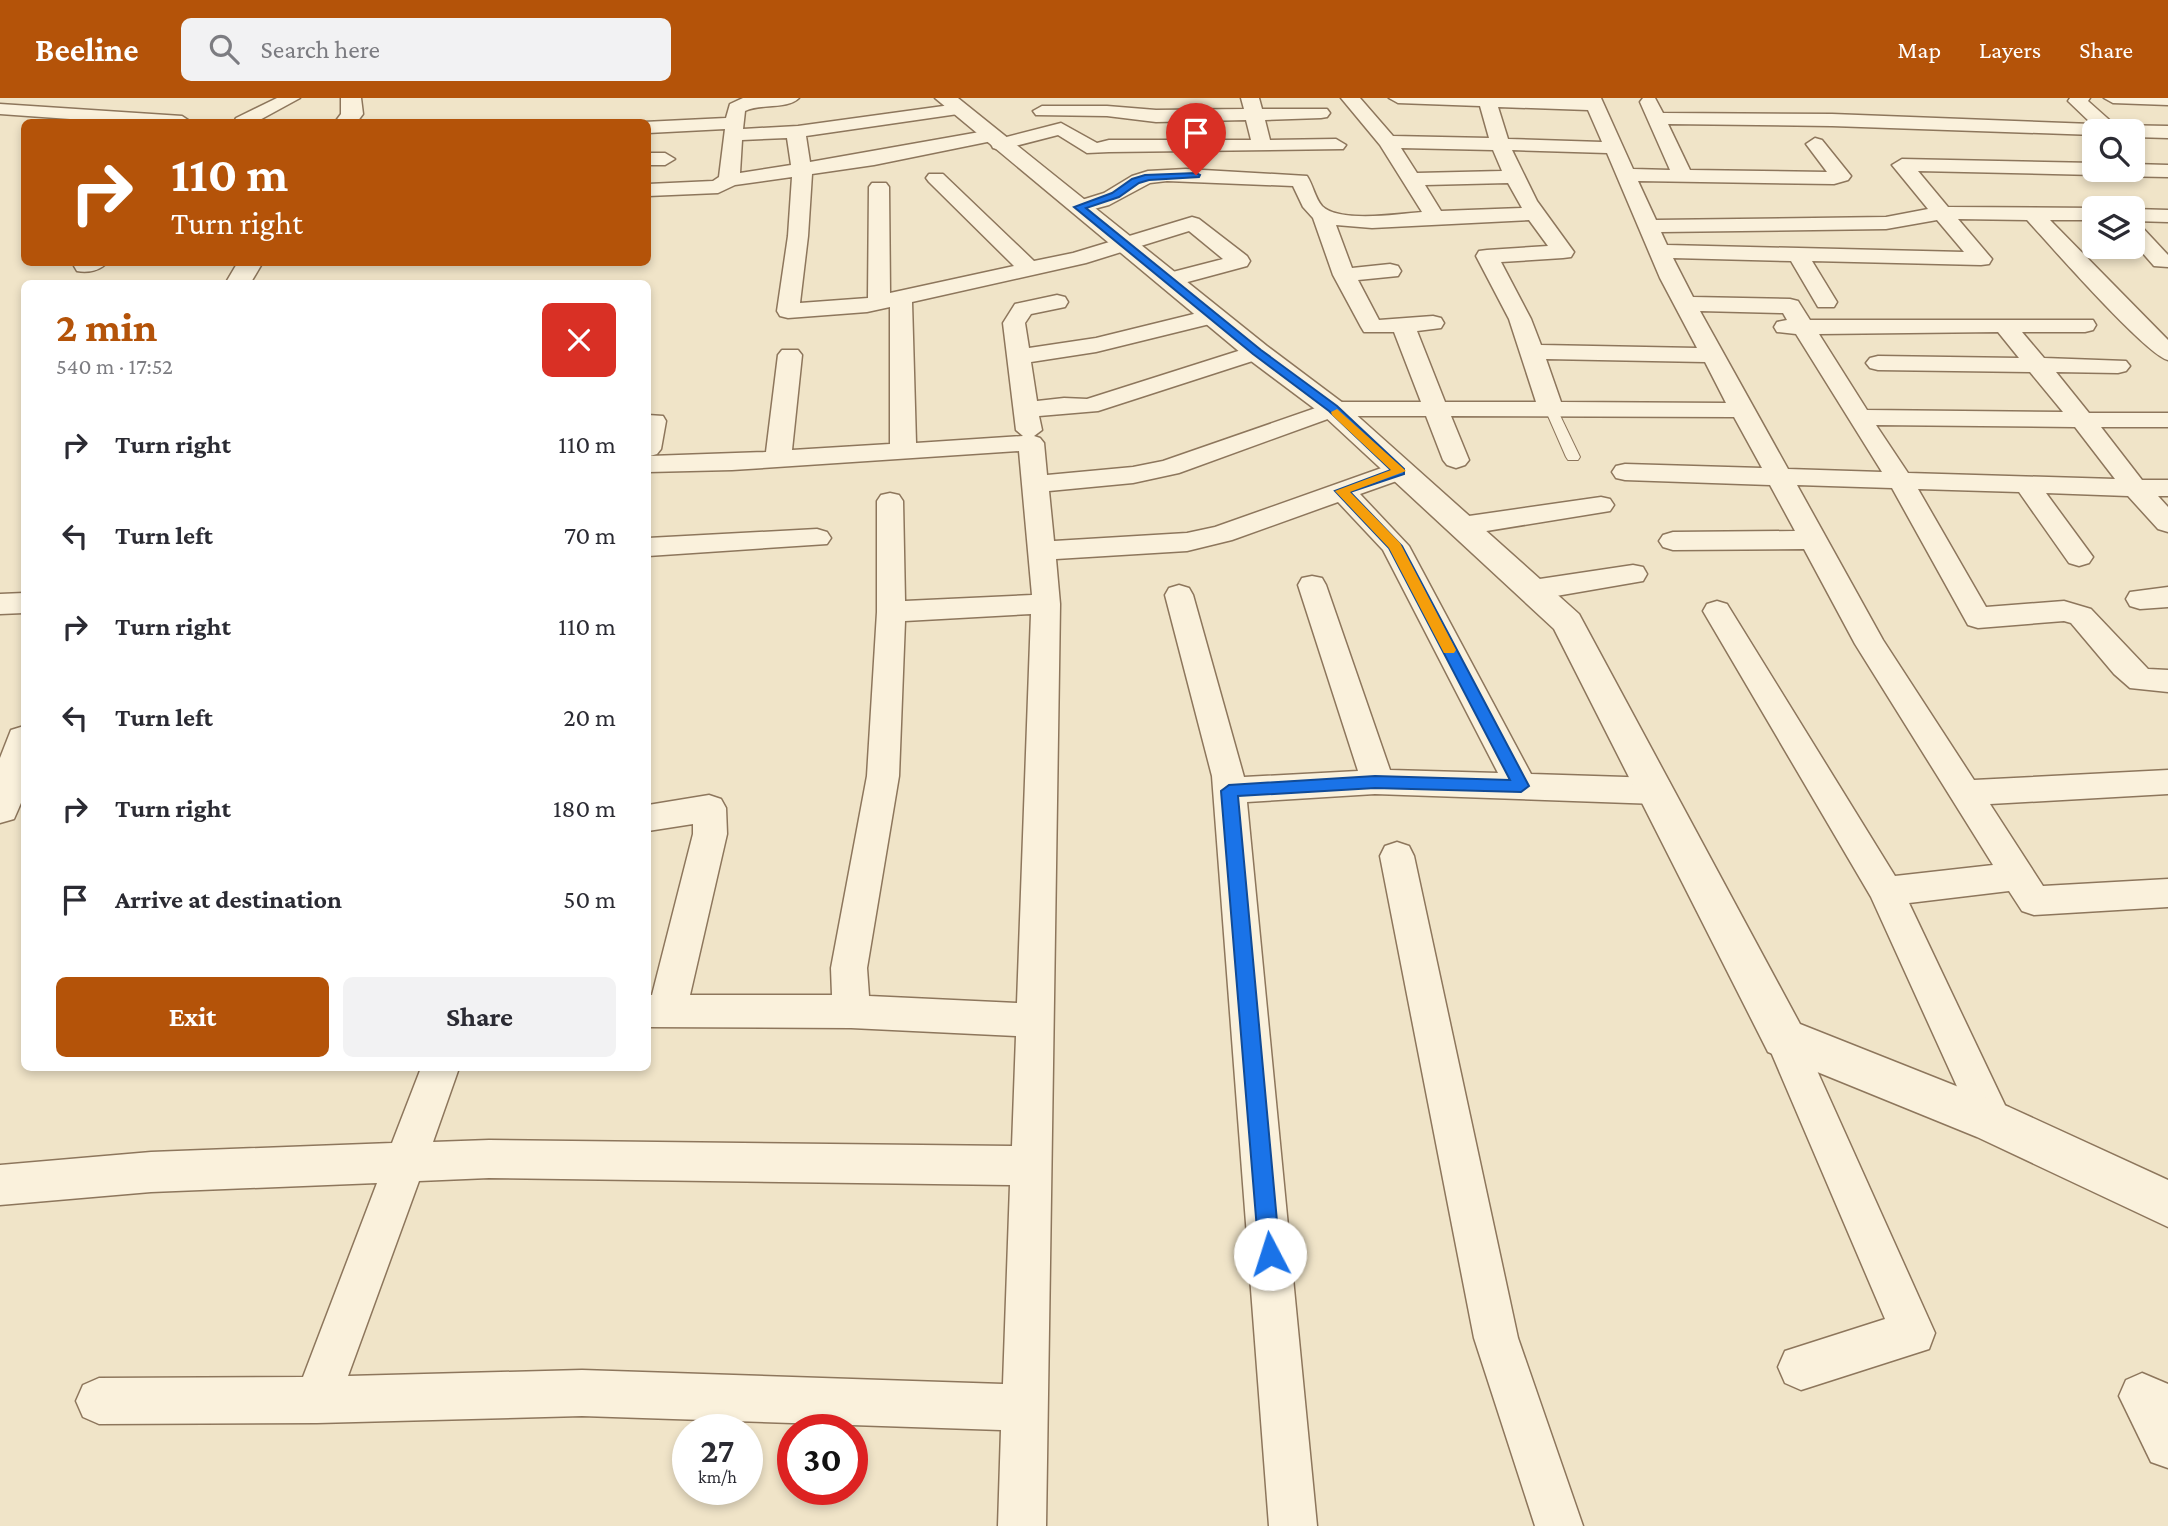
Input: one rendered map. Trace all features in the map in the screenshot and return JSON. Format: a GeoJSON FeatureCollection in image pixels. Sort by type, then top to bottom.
{"type":"FeatureCollection","features":[{"type":"Feature","properties":{"kind":"street"},"geometry":{"type":"LineString","coordinates":[[249,119],[291,98]]}},
{"type":"Feature","properties":{"kind":"street"},"geometry":{"type":"LineString","coordinates":[[348,119],[352,114],[351,98]]}},
{"type":"Feature","properties":{"kind":"street"},"geometry":{"type":"LineString","coordinates":[[729,180],[736,108],[740,104],[790,98]]}},
{"type":"Feature","properties":{"kind":"street"},"geometry":{"type":"LineString","coordinates":[[1026,98],[1061,128],[1155,195]]}},
{"type":"Feature","properties":{"kind":"street"},"geometry":{"type":"LineString","coordinates":[[1350,98],[1388,142],[1435,218]]}},
{"type":"Feature","properties":{"kind":"street"},"geometry":{"type":"LineString","coordinates":[[1398,98],[1593,102],[1690,314],[1870,644],[2034,901],[2168,893]]}},
{"type":"Feature","properties":{"kind":"street"},"geometry":{"type":"LineString","coordinates":[[1647,98],[1683,176]]}},
{"type":"Feature","properties":{"kind":"street"},"geometry":{"type":"LineString","coordinates":[[1731,98],[1745,119]]}},
{"type":"Feature","properties":{"kind":"street"},"geometry":{"type":"LineString","coordinates":[[1816,98],[1832,120]]}},
{"type":"Feature","properties":{"kind":"street"},"geometry":{"type":"LineString","coordinates":[[2081,98],[2077,101],[2097,119]]}},
{"type":"Feature","properties":{"kind":"street"},"geometry":{"type":"LineString","coordinates":[[2113,98],[2168,100]]}},
{"type":"Feature","properties":{"kind":"street"},"geometry":{"type":"LineString","coordinates":[[1487,101],[1513,177],[1534,214],[1563,252],[1488,256],[1520,319],[1551,409]]}},
{"type":"Feature","properties":{"kind":"street"},"geometry":{"type":"LineString","coordinates":[[647,118],[734,129],[798,132],[951,103],[1257,352],[1333,409],[1567,622],[1784,1038],[1913,1333],[1801,1367]]}},
{"type":"Feature","properties":{"kind":"street"},"geometry":{"type":"LineString","coordinates":[[1042,111],[1107,111],[1156,116],[1252,106],[1321,113]]}},
{"type":"Feature","properties":{"kind":"street"},"geometry":{"type":"LineString","coordinates":[[1252,106],[1262,146]]}},
{"type":"Feature","properties":{"kind":"street"},"geometry":{"type":"LineString","coordinates":[[0,108],[143,119]]}},
{"type":"Feature","properties":{"kind":"street"},"geometry":{"type":"LineString","coordinates":[[1656,118],[1832,120],[2082,130]]}},
{"type":"Feature","properties":{"kind":"street"},"geometry":{"type":"LineString","coordinates":[[651,190],[718,187],[729,180],[1061,128]]}},
{"type":"Feature","properties":{"kind":"street"},"geometry":{"type":"LineString","coordinates":[[2057,130],[2082,155]]}},
{"type":"Feature","properties":{"kind":"street"},"geometry":{"type":"LineString","coordinates":[[2145,131],[2168,132]]}},
{"type":"Feature","properties":{"kind":"street"},"geometry":{"type":"LineString","coordinates":[[798,132],[796,139],[802,169],[798,236],[788,311],[890,299],[1030,269],[1078,258],[1192,223]]}},
{"type":"Feature","properties":{"kind":"street"},"geometry":{"type":"LineString","coordinates":[[1388,142],[1615,148]]}},
{"type":"Feature","properties":{"kind":"street"},"geometry":{"type":"LineString","coordinates":[[1627,175],[1841,176],[1815,144]]}},
{"type":"Feature","properties":{"kind":"street"},"geometry":{"type":"LineString","coordinates":[[1094,149],[1109,146],[1336,145]]}},
{"type":"Feature","properties":{"kind":"street"},"geometry":{"type":"LineString","coordinates":[[1660,251],[1981,259],[1902,165],[2082,168]]}},
{"type":"Feature","properties":{"kind":"street"},"geometry":{"type":"LineString","coordinates":[[2145,171],[2168,171]]}},
{"type":"Feature","properties":{"kind":"street"},"geometry":{"type":"LineString","coordinates":[[1079,207],[1116,195],[1125,173]]}},
{"type":"Feature","properties":{"kind":"street"},"geometry":{"type":"LineString","coordinates":[[1125,173],[1148,177],[1220,174],[1253,181],[1300,180],[1315,209],[1322,215],[1344,275],[1372,327],[1433,323]]}},
{"type":"Feature","properties":{"kind":"street"},"geometry":{"type":"LineString","coordinates":[[1411,179],[1513,177]]}},
{"type":"Feature","properties":{"kind":"street"},"geometry":{"type":"LineString","coordinates":[[936,178],[1030,269]]}},
{"type":"Feature","properties":{"kind":"street"},"geometry":{"type":"LineString","coordinates":[[879,187],[904,450]]}},
{"type":"Feature","properties":{"kind":"street"},"geometry":{"type":"LineString","coordinates":[[1169,280],[1238,261],[1174,209]]}},
{"type":"Feature","properties":{"kind":"street"},"geometry":{"type":"LineString","coordinates":[[1649,226],[1886,223],[1941,213],[2082,214]]}},
{"type":"Feature","properties":{"kind":"street"},"geometry":{"type":"LineString","coordinates":[[2032,213],[2168,352]]}},
{"type":"Feature","properties":{"kind":"street"},"geometry":{"type":"LineString","coordinates":[[1322,215],[1362,223],[1534,214]]}},
{"type":"Feature","properties":{"kind":"street"},"geometry":{"type":"LineString","coordinates":[[2145,215],[2168,216]]}},
{"type":"Feature","properties":{"kind":"street"},"geometry":{"type":"LineString","coordinates":[[2145,241],[2166,263]]}},
{"type":"Feature","properties":{"kind":"street"},"geometry":{"type":"LineString","coordinates":[[1798,254],[1826,302]]}},
{"type":"Feature","properties":{"kind":"street"},"geometry":{"type":"LineString","coordinates":[[1344,275],[1391,271]]}},
{"type":"Feature","properties":{"kind":"street"},"geometry":{"type":"LineString","coordinates":[[1022,1526],[1046,604],[1031,443],[1014,323],[1023,309],[1057,302]]}},
{"type":"Feature","properties":{"kind":"street"},"geometry":{"type":"LineString","coordinates":[[1690,314],[1790,306],[1900,480],[1978,618],[2064,611],[2081,616],[2141,680],[2168,681]]}},
{"type":"Feature","properties":{"kind":"street"},"geometry":{"type":"LineString","coordinates":[[1019,357],[1096,345],[1214,316]]}},
{"type":"Feature","properties":{"kind":"street"},"geometry":{"type":"LineString","coordinates":[[1403,325],[1456,460]]}},
{"type":"Feature","properties":{"kind":"street"},"geometry":{"type":"LineString","coordinates":[[1804,327],[2085,325]]}},
{"type":"Feature","properties":{"kind":"street"},"geometry":{"type":"LineString","coordinates":[[2139,325],[2168,325]]}},
{"type":"Feature","properties":{"kind":"street"},"geometry":{"type":"LineString","coordinates":[[2006,327],[2135,488],[2168,523]]}},
{"type":"Feature","properties":{"kind":"street"},"geometry":{"type":"LineString","coordinates":[[1026,410],[1065,405],[1089,406],[1257,352]]}},
{"type":"Feature","properties":{"kind":"street"},"geometry":{"type":"LineString","coordinates":[[1532,352],[1713,355]]}},
{"type":"Feature","properties":{"kind":"street"},"geometry":{"type":"LineString","coordinates":[[778,458],[790,355]]}},
{"type":"Feature","properties":{"kind":"street"},"geometry":{"type":"LineString","coordinates":[[1878,363],[2118,366]]}},
{"type":"Feature","properties":{"kind":"street"},"geometry":{"type":"LineString","coordinates":[[1035,484],[1133,475],[1170,467],[1333,409],[1742,410]]}},
{"type":"Feature","properties":{"kind":"street"},"geometry":{"type":"LineString","coordinates":[[1859,417],[2168,421]]}},
{"type":"Feature","properties":{"kind":"street"},"geometry":{"type":"LineString","coordinates":[[651,435],[654,421]]}},
{"type":"Feature","properties":{"kind":"street"},"geometry":{"type":"LineString","coordinates":[[651,464],[1031,443]]}},
{"type":"Feature","properties":{"kind":"street"},"geometry":{"type":"LineString","coordinates":[[1042,551],[1187,542],[1222,534],[1399,471]]}},
{"type":"Feature","properties":{"kind":"street"},"geometry":{"type":"LineString","coordinates":[[1625,472],[2168,488]]}},
{"type":"Feature","properties":{"kind":"street"},"geometry":{"type":"LineString","coordinates":[[2026,484],[2079,557]]}},
{"type":"Feature","properties":{"kind":"street"},"geometry":{"type":"LineString","coordinates":[[1342,491],[1395,546],[1521,786]]}},
{"type":"Feature","properties":{"kind":"street"},"geometry":{"type":"LineString","coordinates":[[850,1012],[849,968],[883,776],[891,612],[890,501]]}},
{"type":"Feature","properties":{"kind":"street"},"geometry":{"type":"LineString","coordinates":[[1462,526],[1601,505]]}},
{"type":"Feature","properties":{"kind":"street"},"geometry":{"type":"LineString","coordinates":[[651,547],[817,538]]}},
{"type":"Feature","properties":{"kind":"street"},"geometry":{"type":"LineString","coordinates":[[1673,541],[1813,540]]}},
{"type":"Feature","properties":{"kind":"street"},"geometry":{"type":"LineString","coordinates":[[1533,590],[1633,573]]}},
{"type":"Feature","properties":{"kind":"street"},"geometry":{"type":"LineString","coordinates":[[1312,585],[1378,782]]}},
{"type":"Feature","properties":{"kind":"street"},"geometry":{"type":"LineString","coordinates":[[1180,595],[1228,776],[1293,1526]]}},
{"type":"Feature","properties":{"kind":"street"},"geometry":{"type":"LineString","coordinates":[[0,604],[21,603]]}},
{"type":"Feature","properties":{"kind":"street"},"geometry":{"type":"LineString","coordinates":[[891,612],[1046,604]]}},
{"type":"Feature","properties":{"kind":"street"},"geometry":{"type":"LineString","coordinates":[[1717,611],[1886,891],[1993,1122]]}},
{"type":"Feature","properties":{"kind":"street"},"geometry":{"type":"LineString","coordinates":[[0,808],[13,762]]}},
{"type":"Feature","properties":{"kind":"street"},"geometry":{"type":"LineString","coordinates":[[1229,791],[1378,782],[1657,791]]}},
{"type":"Feature","properties":{"kind":"street"},"geometry":{"type":"LineString","coordinates":[[1966,793],[2168,782]]}},
{"type":"Feature","properties":{"kind":"street"},"geometry":{"type":"LineString","coordinates":[[651,818],[709,808],[710,834],[657,1011],[850,1012],[1036,1020]]}},
{"type":"Feature","properties":{"kind":"street"},"geometry":{"type":"LineString","coordinates":[[1397,856],[1496,1338],[1559,1526]]}},
{"type":"Feature","properties":{"kind":"street"},"geometry":{"type":"LineString","coordinates":[[1886,891],[2020,876]]}},
{"type":"Feature","properties":{"kind":"street"},"geometry":{"type":"LineString","coordinates":[[1784,1038],[1993,1122],[2168,1205]]}},
{"type":"Feature","properties":{"kind":"street"},"geometry":{"type":"LineString","coordinates":[[317,1400],[439,1071]]}},
{"type":"Feature","properties":{"kind":"street"},"geometry":{"type":"LineString","coordinates":[[0,1185],[151,1172],[489,1159],[1032,1166]]}},
{"type":"Feature","properties":{"kind":"street"},"geometry":{"type":"LineString","coordinates":[[99,1401],[317,1400],[582,1393],[1026,1408]]}},
{"type":"Feature","properties":{"kind":"street"},"geometry":{"type":"LineString","coordinates":[[2168,1407],[2142,1395],[2168,1445]]}},
{"type":"Feature","properties":{"kind":"lane"},"geometry":{"type":"LineString","coordinates":[[1551,409],[1573,457]]}},
{"type":"Feature","properties":{"kind":"slow traffic"},"geometry":{"type":"LineString","coordinates":[[1337,412],[1399,471],[1342,491],[1395,546],[1449,650]]}},
{"type":"Feature","properties":{"kind":"route"},"geometry":{"type":"LineString","coordinates":[[1196,175],[1148,177],[1136,181],[1116,195],[1079,207],[1257,352],[1333,409],[1399,471],[1342,491],[1395,546],[1521,786],[1375,782],[1229,791],[1270,1254]]}}]}
